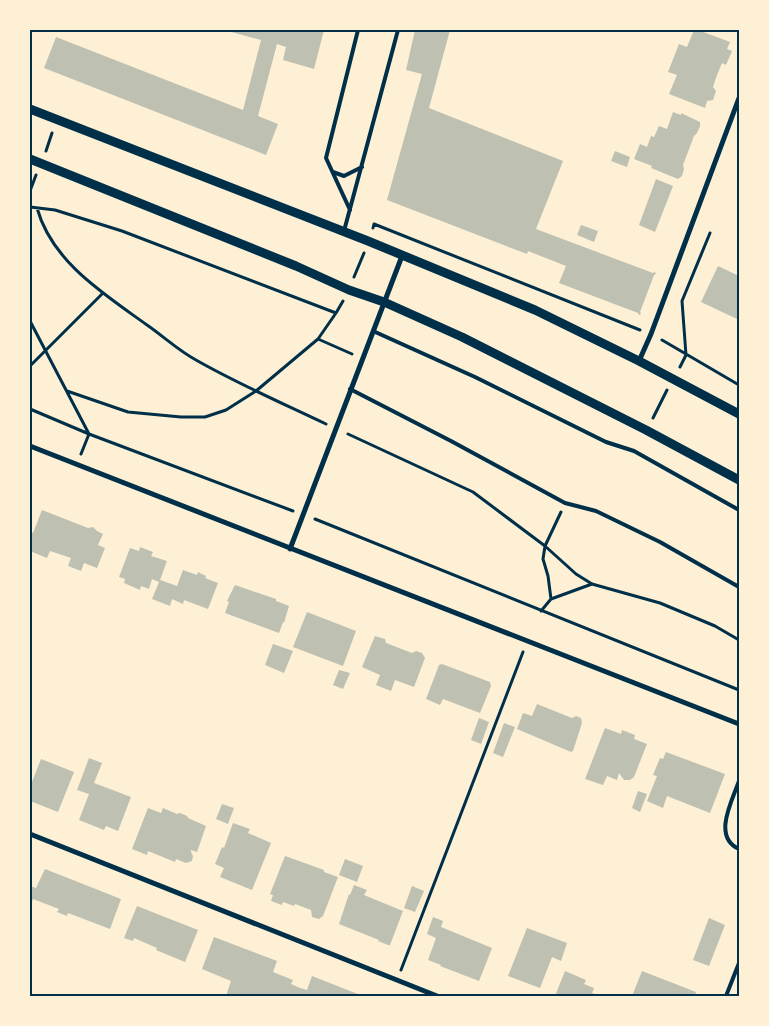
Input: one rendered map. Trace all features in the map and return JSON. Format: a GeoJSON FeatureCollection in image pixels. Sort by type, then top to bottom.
{"type":"FeatureCollection","features":[{"type":"Feature","properties":{"kind":"street"},"geometry":{"type":"LineString","coordinates":[[639,361],[652,334],[739,98]]}},
{"type":"Feature","properties":{"kind":"street"},"geometry":{"type":"LineString","coordinates":[[30,109],[535,310],[674,378],[739,414]]}},
{"type":"Feature","properties":{"kind":"street"},"geometry":{"type":"LineString","coordinates":[[30,159],[296,266],[349,290],[384,302],[485,348],[739,480]]}},
{"type":"Feature","properties":{"kind":"street"},"geometry":{"type":"LineString","coordinates":[[290,549],[402,256]]}},
{"type":"Feature","properties":{"kind":"street"},"geometry":{"type":"LineString","coordinates":[[30,446],[739,724]]}},
{"type":"Feature","properties":{"kind":"street"},"geometry":{"type":"LineString","coordinates":[[30,834],[397,981],[425,994],[437,996]]}},
{"type":"Feature","properties":{"kind":"lane"},"geometry":{"type":"LineString","coordinates":[[350,210],[326,158],[358,30]]}},
{"type":"Feature","properties":{"kind":"lane"},"geometry":{"type":"LineString","coordinates":[[344,233],[398,30]]}},
{"type":"Feature","properties":{"kind":"lane"},"geometry":{"type":"LineString","coordinates":[[333,172],[344,176],[362,167]]}},
{"type":"Feature","properties":{"kind":"lane"},"geometry":{"type":"LineString","coordinates":[[373,331],[475,377],[606,442],[634,452],[739,510]]}},
{"type":"Feature","properties":{"kind":"lane"},"geometry":{"type":"LineString","coordinates":[[350,389],[565,503],[596,511],[660,542],[739,587]]}},
{"type":"Feature","properties":{"kind":"lane"},"geometry":{"type":"LineString","coordinates":[[739,781],[726,816],[726,838],[732,846],[739,849]]}},
{"type":"Feature","properties":{"kind":"lane"},"geometry":{"type":"LineString","coordinates":[[726,996],[739,963]]}},
{"type":"Feature","properties":{"kind":"path"},"geometry":{"type":"LineString","coordinates":[[30,207],[55,210],[122,231],[336,313],[318,339],[256,391],[226,410],[205,417],[181,418],[128,412],[66,391]]}},
{"type":"Feature","properties":{"kind":"path"},"geometry":{"type":"LineString","coordinates":[[37,208],[50,240],[81,274],[103,293],[194,359],[256,391],[473,492],[545,546],[576,574],[592,584],[660,603],[716,626],[739,640]]}},
{"type":"Feature","properties":{"kind":"path"},"geometry":{"type":"LineString","coordinates":[[646,430],[686,355],[682,301],[710,233]]}},
{"type":"Feature","properties":{"kind":"path"},"geometry":{"type":"LineString","coordinates":[[30,366],[103,293]]}},
{"type":"Feature","properties":{"kind":"path"},"geometry":{"type":"LineString","coordinates":[[30,321],[88,434],[77,464]]}},
{"type":"Feature","properties":{"kind":"path"},"geometry":{"type":"LineString","coordinates":[[318,339],[362,358]]}},
{"type":"Feature","properties":{"kind":"path"},"geometry":{"type":"LineString","coordinates":[[30,409],[88,434],[303,515],[739,690]]}},
{"type":"Feature","properties":{"kind":"path"},"geometry":{"type":"LineString","coordinates":[[551,599],[548,576],[543,559],[545,546],[565,503]]}},
{"type":"Feature","properties":{"kind":"path"},"geometry":{"type":"LineString","coordinates":[[541,611],[551,599],[592,584]]}},
{"type":"Feature","properties":{"kind":"path"},"geometry":{"type":"LineString","coordinates":[[397,981],[527,642]]}},
{"type":"Feature","properties":{"kind":"building"},"geometry":{"type":"Polygon","coordinates":[[[224,30],[324,30],[314,69],[283,60],[286,47],[277,44],[258,116],[278,124],[266,155],[44,68],[56,37],[243,110],[261,40],[224,30]]]}},
{"type":"Feature","properties":{"kind":"building"},"geometry":{"type":"Polygon","coordinates":[[[415,30],[450,30],[429,108],[563,161],[536,229],[653,273],[655,272],[656,274],[640,312],[641,314],[639,315],[559,283],[566,266],[528,251],[527,254],[387,200],[422,74],[406,70],[415,30]]]}},
{"type":"Feature","properties":{"kind":"building"},"geometry":{"type":"Polygon","coordinates":[[[694,30],[730,42],[727,49],[732,51],[726,65],[722,63],[713,87],[716,91],[713,100],[707,101],[705,108],[669,94],[677,75],[668,72],[679,44],[687,47],[694,30]]]}},
{"type":"Feature","properties":{"kind":"building"},"geometry":{"type":"Polygon","coordinates":[[[673,112],[681,115],[681,113],[700,122],[683,165],[682,176],[678,179],[634,159],[640,144],[647,147],[651,136],[654,137],[659,126],[667,129],[673,112]]]}},
{"type":"Feature","properties":{"kind":"building"},"geometry":{"type":"Polygon","coordinates":[[[615,151],[630,157],[627,167],[611,161],[615,151]]]}},
{"type":"Feature","properties":{"kind":"building"},"geometry":{"type":"Polygon","coordinates":[[[656,179],[673,186],[655,232],[639,225],[656,179]]]}},
{"type":"Feature","properties":{"kind":"building"},"geometry":{"type":"Polygon","coordinates":[[[581,225],[598,231],[594,242],[577,235],[581,225]]]}},
{"type":"Feature","properties":{"kind":"building"},"geometry":{"type":"Polygon","coordinates":[[[718,266],[739,276],[739,320],[701,302],[718,266]]]}},
{"type":"Feature","properties":{"kind":"building"},"geometry":{"type":"Polygon","coordinates":[[[42,510],[88,528],[93,527],[103,534],[98,545],[105,548],[97,568],[84,563],[81,571],[68,566],[71,558],[50,551],[47,558],[30,551],[30,531],[33,533],[42,510]]]}},
{"type":"Feature","properties":{"kind":"building"},"geometry":{"type":"Polygon","coordinates":[[[140,547],[153,552],[151,556],[167,561],[160,580],[177,586],[183,570],[197,575],[198,572],[206,576],[205,578],[218,583],[208,609],[184,600],[183,604],[172,599],[170,606],[152,599],[159,582],[152,579],[149,589],[141,586],[140,590],[124,583],[125,579],[119,577],[130,548],[139,551],[140,547]]]}},
{"type":"Feature","properties":{"kind":"building"},"geometry":{"type":"Polygon","coordinates":[[[235,585],[276,599],[276,601],[289,606],[279,633],[225,613],[229,602],[227,601],[235,585]]]}},
{"type":"Feature","properties":{"kind":"building"},"geometry":{"type":"Polygon","coordinates":[[[307,612],[356,631],[343,666],[293,647],[307,612]]]}},
{"type":"Feature","properties":{"kind":"building"},"geometry":{"type":"Polygon","coordinates":[[[375,636],[385,639],[386,643],[412,653],[416,651],[422,653],[425,658],[414,687],[395,680],[391,691],[376,685],[380,675],[362,667],[375,636]]]}},
{"type":"Feature","properties":{"kind":"building"},"geometry":{"type":"Polygon","coordinates":[[[273,644],[293,651],[284,673],[265,665],[273,644]]]}},
{"type":"Feature","properties":{"kind":"building"},"geometry":{"type":"Polygon","coordinates":[[[442,664],[490,682],[491,686],[480,713],[443,699],[440,705],[426,699],[439,665],[442,664]]]}},
{"type":"Feature","properties":{"kind":"building"},"geometry":{"type":"Polygon","coordinates":[[[339,670],[350,673],[343,689],[333,685],[339,670]]]}},
{"type":"Feature","properties":{"kind":"building"},"geometry":{"type":"Polygon","coordinates":[[[537,704],[572,718],[576,716],[581,718],[582,723],[573,751],[571,752],[517,729],[523,713],[532,716],[537,704]]]}},
{"type":"Feature","properties":{"kind":"building"},"geometry":{"type":"Polygon","coordinates":[[[479,718],[489,722],[481,744],[471,740],[479,718]]]}},
{"type":"Feature","properties":{"kind":"building"},"geometry":{"type":"Polygon","coordinates":[[[504,723],[515,727],[503,757],[493,753],[504,723]]]}},
{"type":"Feature","properties":{"kind":"building"},"geometry":{"type":"Polygon","coordinates":[[[605,728],[621,734],[622,730],[635,735],[634,739],[647,744],[634,777],[630,780],[624,780],[619,773],[617,780],[607,776],[603,785],[585,779],[605,728]]]}},
{"type":"Feature","properties":{"kind":"building"},"geometry":{"type":"Polygon","coordinates":[[[666,752],[725,774],[710,813],[667,796],[663,808],[647,801],[657,776],[653,775],[660,758],[663,759],[666,752]]]}},
{"type":"Feature","properties":{"kind":"building"},"geometry":{"type":"Polygon","coordinates":[[[89,758],[102,763],[94,783],[131,797],[118,831],[106,826],[104,830],[79,820],[89,794],[77,790],[89,758]]]}},
{"type":"Feature","properties":{"kind":"building"},"geometry":{"type":"Polygon","coordinates":[[[41,759],[74,772],[58,812],[30,801],[30,787],[41,759]]]}},
{"type":"Feature","properties":{"kind":"building"},"geometry":{"type":"Polygon","coordinates":[[[638,791],[647,794],[640,812],[632,808],[638,791]]]}},
{"type":"Feature","properties":{"kind":"building"},"geometry":{"type":"Polygon","coordinates":[[[222,804],[234,808],[228,824],[216,819],[222,804]]]}},
{"type":"Feature","properties":{"kind":"building"},"geometry":{"type":"Polygon","coordinates":[[[148,808],[161,813],[163,808],[177,814],[180,813],[206,826],[197,852],[191,850],[192,861],[186,863],[176,859],[175,862],[148,851],[147,855],[132,849],[148,808]]]}},
{"type":"Feature","properties":{"kind":"building"},"geometry":{"type":"Polygon","coordinates":[[[233,823],[250,829],[248,833],[271,843],[252,890],[220,877],[224,868],[215,864],[222,847],[224,848],[233,823]]]}},
{"type":"Feature","properties":{"kind":"building"},"geometry":{"type":"Polygon","coordinates":[[[285,856],[338,877],[323,916],[319,919],[312,917],[311,910],[295,904],[294,906],[283,902],[282,905],[271,901],[273,895],[270,894],[285,856]]]}},
{"type":"Feature","properties":{"kind":"building"},"geometry":{"type":"Polygon","coordinates":[[[345,859],[363,866],[357,882],[339,875],[345,859]]]}},
{"type":"Feature","properties":{"kind":"building"},"geometry":{"type":"Polygon","coordinates":[[[45,869],[121,899],[110,929],[68,913],[67,916],[57,912],[59,909],[33,899],[30,907],[30,886],[36,888],[45,869]]]}},
{"type":"Feature","properties":{"kind":"building"},"geometry":{"type":"Polygon","coordinates":[[[354,885],[367,890],[364,895],[403,911],[390,945],[339,924],[354,885]]]}},
{"type":"Feature","properties":{"kind":"building"},"geometry":{"type":"Polygon","coordinates":[[[412,886],[424,891],[415,912],[404,908],[412,886]]]}},
{"type":"Feature","properties":{"kind":"building"},"geometry":{"type":"Polygon","coordinates":[[[137,906],[198,930],[185,962],[134,938],[133,941],[124,938],[137,906]]]}},
{"type":"Feature","properties":{"kind":"building"},"geometry":{"type":"Polygon","coordinates":[[[433,917],[443,921],[441,927],[492,948],[479,981],[428,960],[436,938],[427,934],[433,917]]]}},
{"type":"Feature","properties":{"kind":"building"},"geometry":{"type":"Polygon","coordinates":[[[709,918],[725,925],[709,966],[693,960],[709,918]]]}},
{"type":"Feature","properties":{"kind":"building"},"geometry":{"type":"Polygon","coordinates":[[[527,928],[567,943],[561,961],[552,957],[540,988],[508,976],[527,928]]]}},
{"type":"Feature","properties":{"kind":"building"},"geometry":{"type":"Polygon","coordinates":[[[214,937],[277,961],[273,972],[293,980],[291,984],[300,988],[307,990],[312,976],[363,996],[226,996],[231,981],[202,969],[214,937]]]}},
{"type":"Feature","properties":{"kind":"building"},"geometry":{"type":"Polygon","coordinates":[[[565,971],[586,980],[584,984],[594,988],[592,993],[599,996],[555,996],[565,971]]]}},
{"type":"Feature","properties":{"kind":"building"},"geometry":{"type":"Polygon","coordinates":[[[642,971],[696,992],[695,996],[632,996],[642,971]]]}}]}
